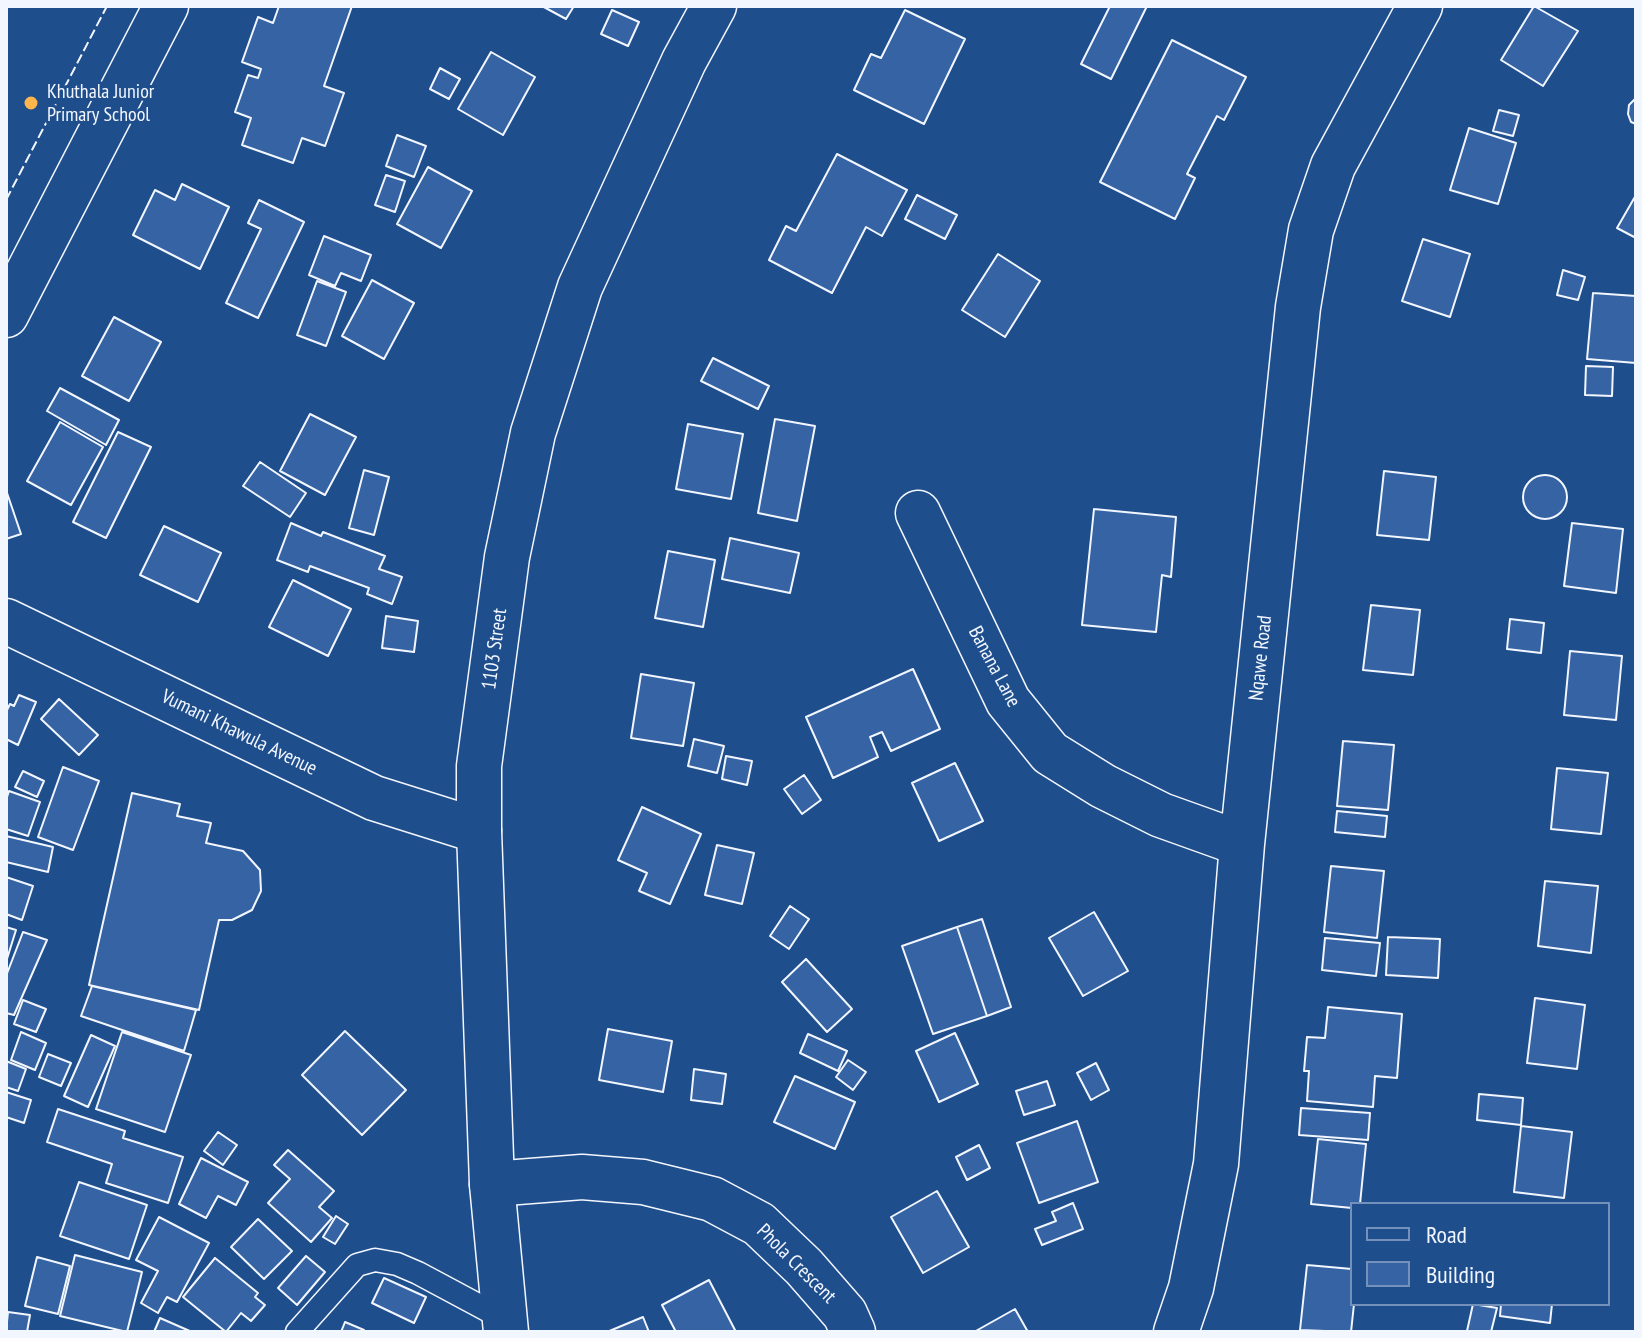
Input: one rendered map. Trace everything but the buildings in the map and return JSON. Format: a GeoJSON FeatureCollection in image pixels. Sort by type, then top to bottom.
{"type":"FeatureCollection","features":[{"type":"Feature","properties":{"kind":"street"},"geometry":{"type":"LineString","coordinates":[[6,315],[166,6]]}},
{"type":"Feature","properties":{"kind":"street","name":"1103 Street"},"geometry":{"type":"LineString","coordinates":[[505,1325],[492,1184],[479,766],[505,571],[533,433],[580,287],[684,61],[714,6]]}},
{"type":"Feature","properties":{"kind":"street","name":"Nqawe Road"},"geometry":{"type":"LineString","coordinates":[[1176,1332],[1191,1288],[1216,1164],[1242,844],[1298,307],[1311,230],[1333,166],[1420,6]]}},
{"type":"Feature","properties":{"kind":"street","name":"Banana Lane"},"geometry":{"type":"LineString","coordinates":[[918,513],[1008,701],[1050,753],[1103,786],[1161,815],[1242,844]]}},
{"type":"Feature","properties":{"kind":"street","name":"Vumani Khawula Avenue"},"geometry":{"type":"LineString","coordinates":[[6,621],[374,798],[479,831]]}},
{"type":"Feature","properties":{"kind":"street","name":"Phola Crescent"},"geometry":{"type":"LineString","coordinates":[[492,1184],[598,1178],[643,1182],[712,1199],[759,1224],[804,1267],[845,1314],[853,1332]]}},
{"type":"Feature","properties":{"kind":"lane"},"geometry":{"type":"LineString","coordinates":[[297,1332],[357,1265],[375,1260],[397,1264],[418,1273],[505,1325]]}},
{"type":"Feature","properties":{"kind":"fence"},"geometry":{"type":"LineString","coordinates":[[6,200],[107,6]]}},
{"type":"Feature","properties":{"kind":"place","name":"Khuthala Junior Primary School"},"geometry":{"type":"Point","coordinates":[31,103]}}]}
